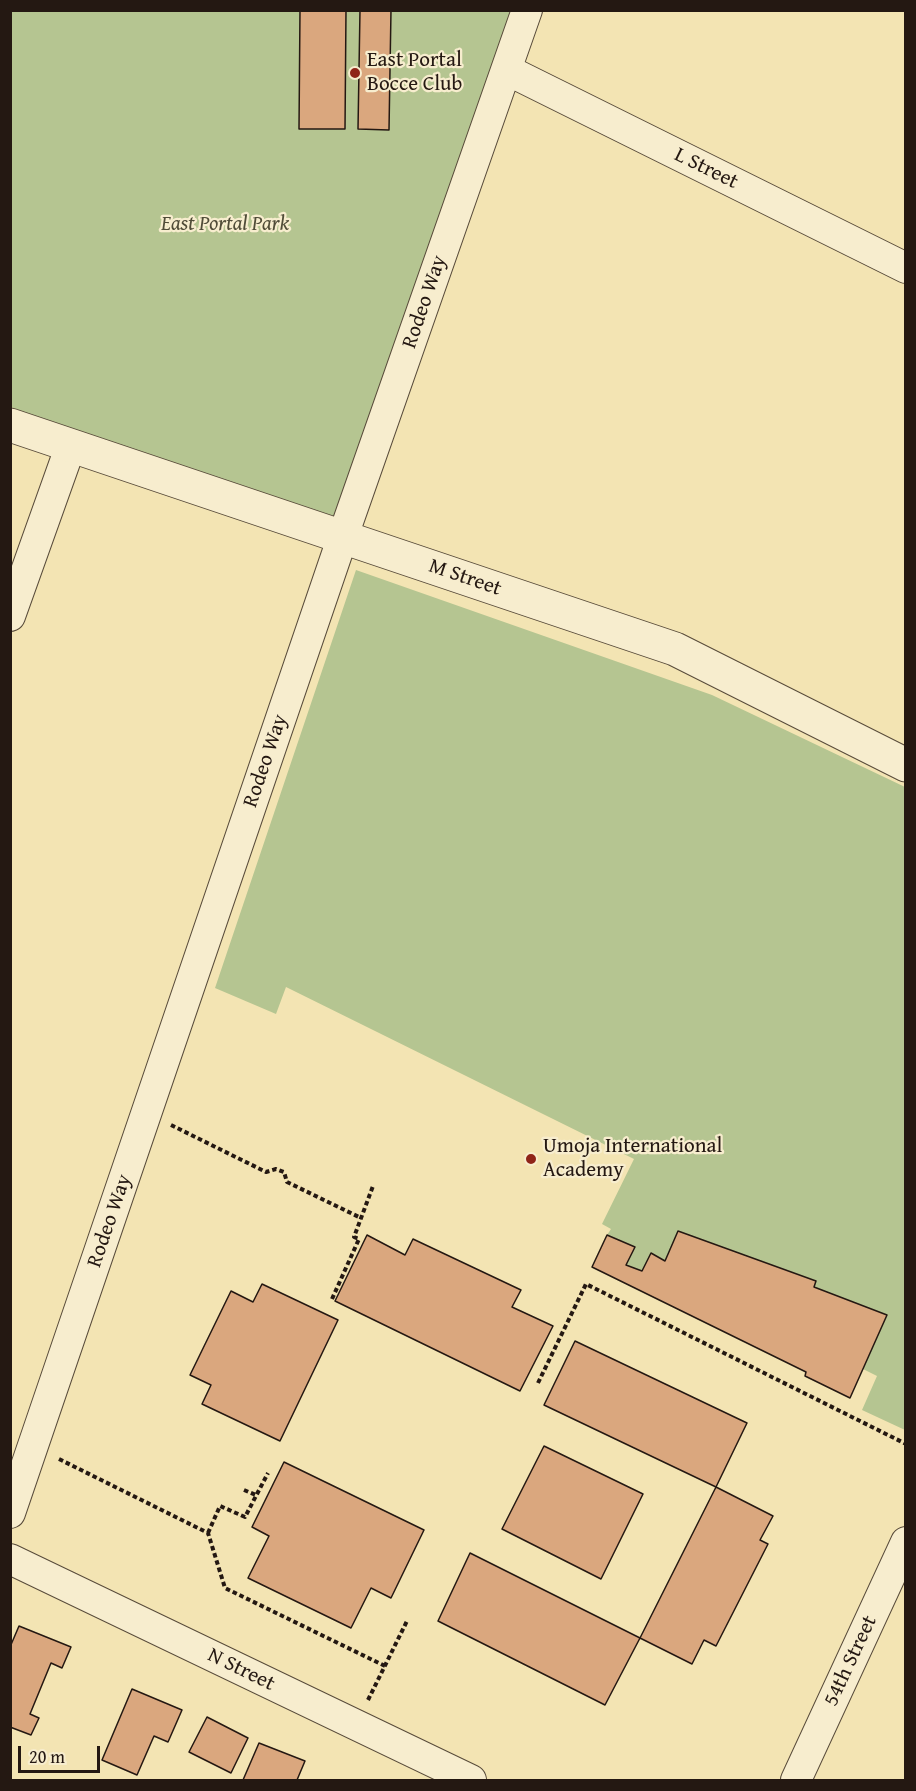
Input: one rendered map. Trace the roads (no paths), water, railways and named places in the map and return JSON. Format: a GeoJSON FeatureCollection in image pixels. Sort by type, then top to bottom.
{"type":"FeatureCollection","features":[{"type":"Feature","properties":{"kind":"street","name":"Rodeo Way"},"geometry":{"type":"LineString","coordinates":[[10,1513],[343,536],[527,10]]}},
{"type":"Feature","properties":{"kind":"street","name":"L Street"},"geometry":{"type":"LineString","coordinates":[[507,70],[906,268]]}},
{"type":"Feature","properties":{"kind":"street","name":"M Street"},"geometry":{"type":"LineString","coordinates":[[10,425],[675,649],[906,765]]}},
{"type":"Feature","properties":{"kind":"street"},"geometry":{"type":"LineString","coordinates":[[10,616],[71,445]]}},
{"type":"Feature","properties":{"kind":"street","name":"54th Street"},"geometry":{"type":"LineString","coordinates":[[796,1780],[906,1542]]}},
{"type":"Feature","properties":{"kind":"street","name":"N Street"},"geometry":{"type":"LineString","coordinates":[[10,1559],[471,1780]]}},
{"type":"Feature","properties":{"kind":"place","name":"East Portal Bocce Club"},"geometry":{"type":"Point","coordinates":[355,73]}},
{"type":"Feature","properties":{"kind":"place","name":"Umoja International Academy"},"geometry":{"type":"Point","coordinates":[531,1159]}},
{"type":"Feature","properties":{"kind":"park label","name":"East Portal Park"},"geometry":{"type":"Point","coordinates":[225,225]}}]}
